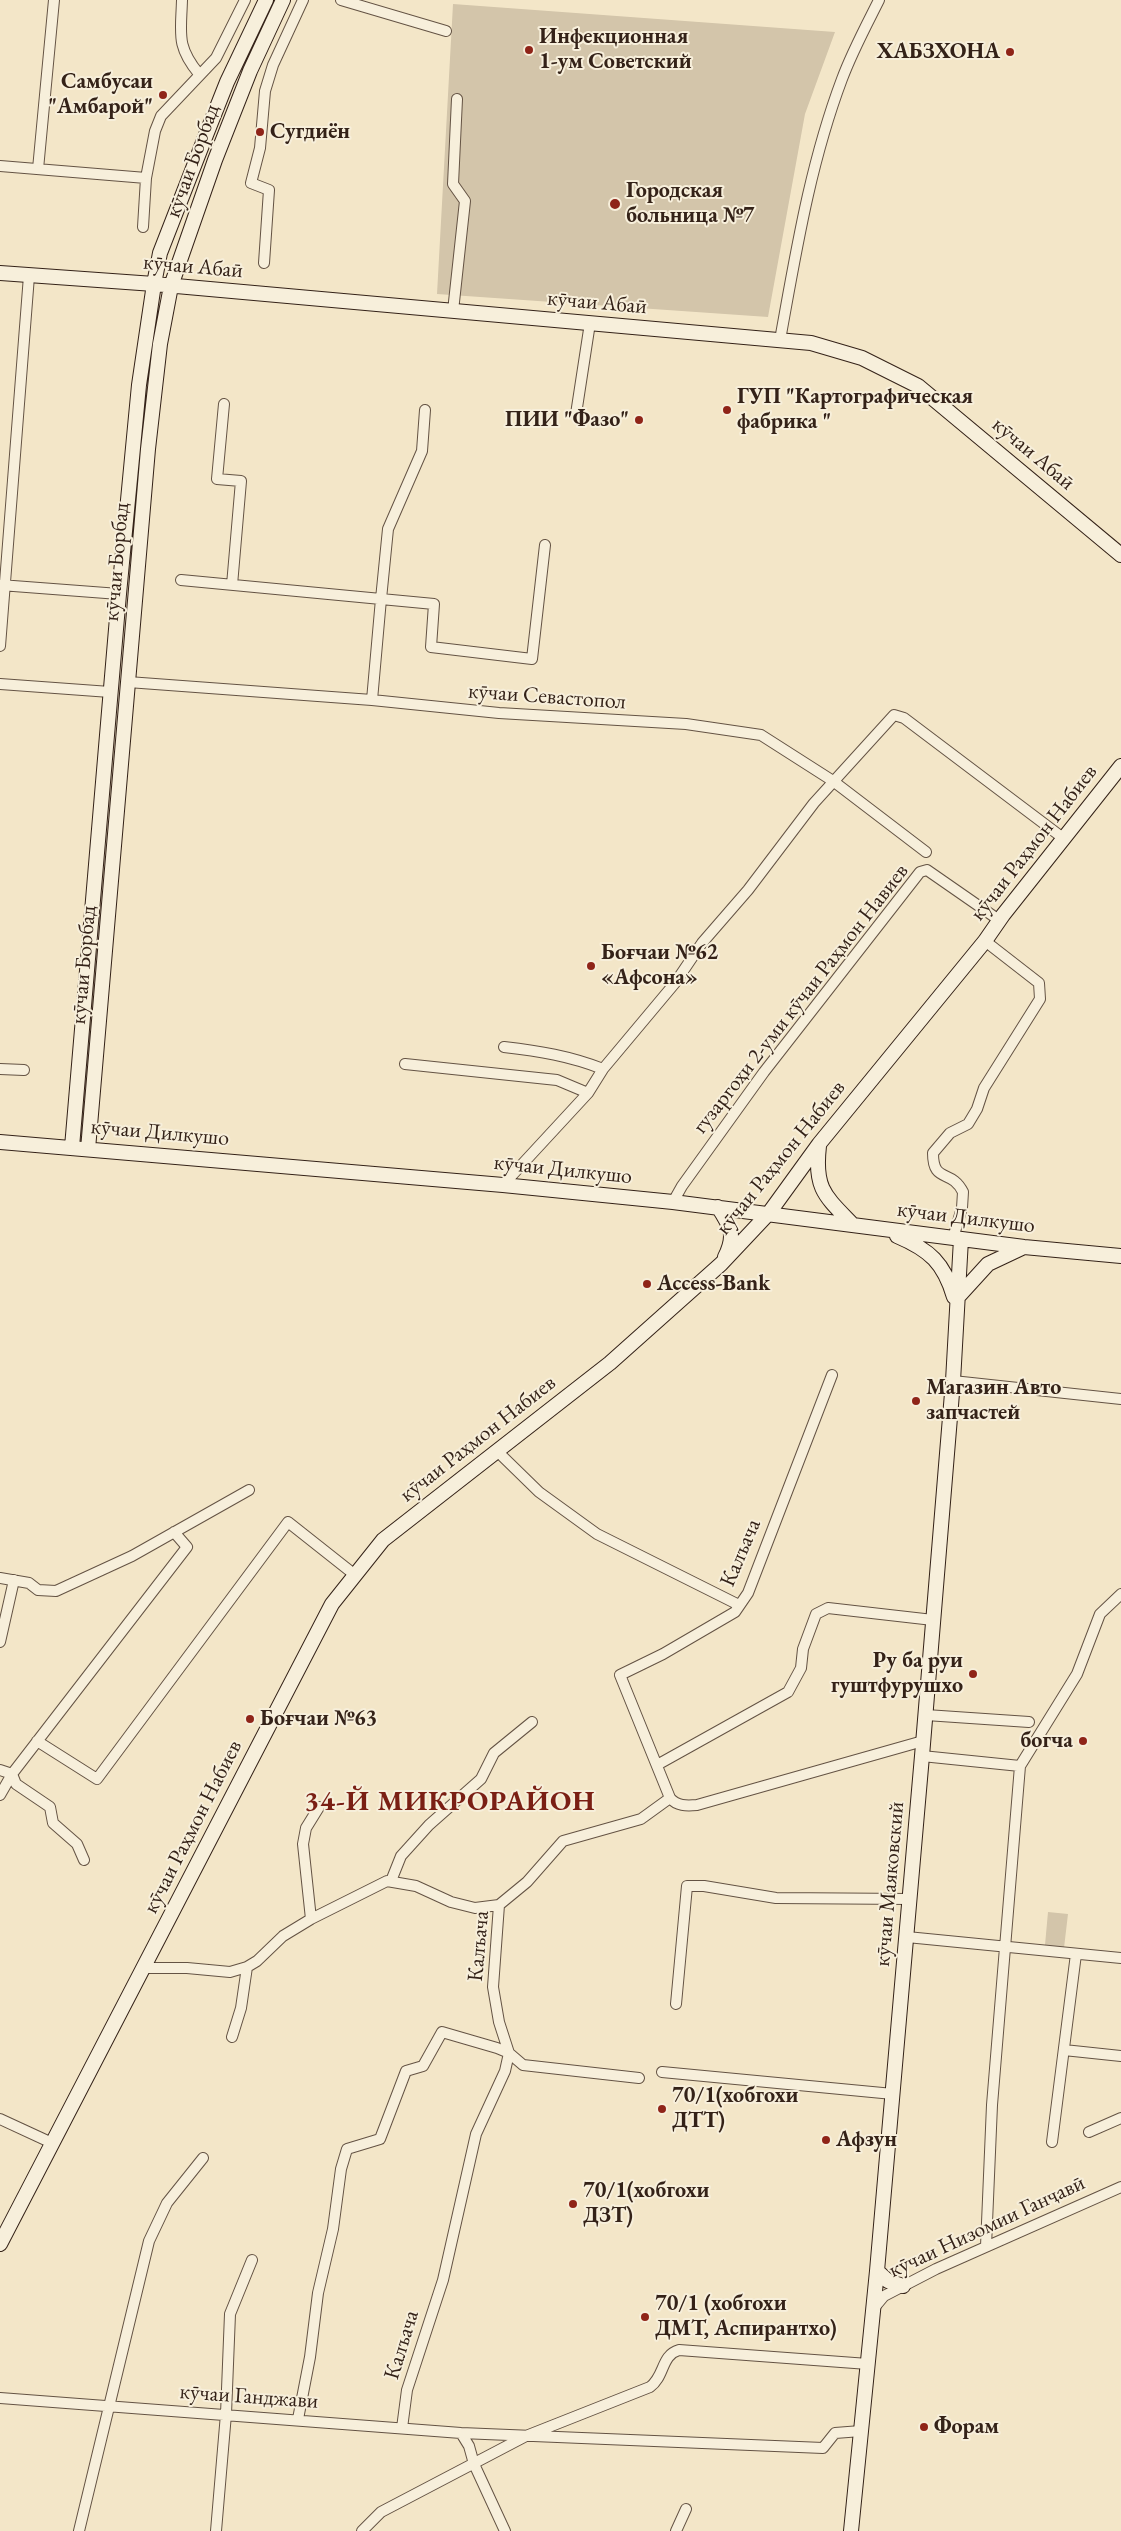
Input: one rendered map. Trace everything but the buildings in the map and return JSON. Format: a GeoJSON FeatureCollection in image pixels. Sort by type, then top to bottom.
{"type":"FeatureCollection","features":[{"type":"Feature","properties":{"kind":"main road","name":"кӯчаи Борбад"},"geometry":{"type":"LineString","coordinates":[[72,1147],[119,594],[139,384],[154,284],[160,253],[206,135],[227,82],[266,0]]}},
{"type":"Feature","properties":{"kind":"main road","name":"кӯчаи Борбад"},"geometry":{"type":"LineString","coordinates":[[88,1149],[148,449],[160,344],[171,286],[215,160],[250,71],[283,0]]}},
{"type":"Feature","properties":{"kind":"main road","name":"кӯчаи Абаӣ"},"geometry":{"type":"LineString","coordinates":[[0,273],[154,284],[811,343],[862,358],[918,386],[1121,555]]}},
{"type":"Feature","properties":{"kind":"main road","name":"кӯчаи Раҳмон Набиев"},"geometry":{"type":"LineString","coordinates":[[0,2244],[332,1604],[383,1540],[624,1351],[721,1264],[769,1213],[819,1144],[985,941],[999,920],[1121,766]]}},
{"type":"Feature","properties":{"kind":"main road","name":"кӯчаи Дилкушо"},"geometry":{"type":"LineString","coordinates":[[0,1142],[503,1185],[673,1202],[1024,1247],[1121,1256]]}},
{"type":"Feature","properties":{"kind":"main road"},"geometry":{"type":"LineString","coordinates":[[819,1144],[818,1182],[826,1196],[853,1225]]}},
{"type":"Feature","properties":{"kind":"main road"},"geometry":{"type":"LineString","coordinates":[[718,1207],[732,1233],[731,1245],[721,1264]]}},
{"type":"Feature","properties":{"kind":"main road"},"geometry":{"type":"LineString","coordinates":[[880,1229],[921,1246],[937,1260],[949,1281],[957,1301],[988,1264],[1024,1247]]}},
{"type":"Feature","properties":{"kind":"main road","name":"кӯчаи Маяковский"},"geometry":{"type":"LineString","coordinates":[[851,2531],[874,2308],[926,1714],[953,1381],[957,1301],[957,1238]]}},
{"type":"Feature","properties":{"kind":"main road"},"geometry":{"type":"LineString","coordinates":[[877,2271],[888,2281],[903,2286]]}},
{"type":"Feature","properties":{"kind":"street"},"geometry":{"type":"LineString","coordinates":[[38,169],[54,0]]}},
{"type":"Feature","properties":{"kind":"street"},"geometry":{"type":"LineString","coordinates":[[182,0],[181,40],[186,59],[198,74]]}},
{"type":"Feature","properties":{"kind":"street"},"geometry":{"type":"LineString","coordinates":[[142,227],[146,178],[155,132],[161,116],[198,74],[216,58],[245,0]]}},
{"type":"Feature","properties":{"kind":"street"},"geometry":{"type":"LineString","coordinates":[[264,263],[269,190],[252,183],[260,148],[265,91],[274,65],[303,0]]}},
{"type":"Feature","properties":{"kind":"street"},"geometry":{"type":"LineString","coordinates":[[341,0],[446,32]]}},
{"type":"Feature","properties":{"kind":"street"},"geometry":{"type":"LineString","coordinates":[[780,340],[806,198],[826,124],[842,78],[879,0]]}},
{"type":"Feature","properties":{"kind":"street"},"geometry":{"type":"LineString","coordinates":[[452,311],[465,201],[453,184],[457,99]]}},
{"type":"Feature","properties":{"kind":"street"},"geometry":{"type":"LineString","coordinates":[[0,166],[146,178]]}},
{"type":"Feature","properties":{"kind":"street"},"geometry":{"type":"LineString","coordinates":[[0,646],[2,585],[29,276]]}},
{"type":"Feature","properties":{"kind":"street"},"geometry":{"type":"LineString","coordinates":[[576,414],[590,323]]}},
{"type":"Feature","properties":{"kind":"street"},"geometry":{"type":"LineString","coordinates":[[224,404],[217,479],[242,481],[232,585]]}},
{"type":"Feature","properties":{"kind":"street"},"geometry":{"type":"LineString","coordinates":[[372,700],[388,529],[422,451],[425,410]]}},
{"type":"Feature","properties":{"kind":"street"},"geometry":{"type":"LineString","coordinates":[[181,580],[434,604],[431,647],[532,659],[545,545]]}},
{"type":"Feature","properties":{"kind":"street"},"geometry":{"type":"LineString","coordinates":[[2,585],[119,594]]}},
{"type":"Feature","properties":{"kind":"street","name":"кӯчаи Севастопол"},"geometry":{"type":"LineString","coordinates":[[128,682],[372,700],[499,713],[686,724],[761,735],[833,782],[926,852]]}},
{"type":"Feature","properties":{"kind":"street"},"geometry":{"type":"LineString","coordinates":[[0,684],[110,692]]}},
{"type":"Feature","properties":{"kind":"street"},"geometry":{"type":"LineString","coordinates":[[503,1185],[588,1093],[603,1069],[675,983],[702,944],[720,926],[833,782],[894,715],[898,716],[1063,838]]}},
{"type":"Feature","properties":{"kind":"street","name":"гузаргоҳи 2-уми кӯчаи Раҳмон Навиев"},"geometry":{"type":"LineString","coordinates":[[673,1202],[682,1186],[764,1072],[920,872],[927,870],[999,920]]}},
{"type":"Feature","properties":{"kind":"street"},"geometry":{"type":"LineString","coordinates":[[957,1238],[962,1208],[962,1192],[952,1178],[937,1172],[933,1166],[933,1153],[950,1133],[968,1124],[977,1109],[984,1088],[1040,999],[1039,983],[985,941]]}},
{"type":"Feature","properties":{"kind":"street"},"geometry":{"type":"LineString","coordinates":[[504,1047],[550,1052],[603,1069]]}},
{"type":"Feature","properties":{"kind":"street"},"geometry":{"type":"LineString","coordinates":[[405,1064],[557,1080],[588,1093]]}},
{"type":"Feature","properties":{"kind":"street"},"geometry":{"type":"LineString","coordinates":[[0,1069],[24,1070]]}},
{"type":"Feature","properties":{"kind":"street","name":"Калъача"},"geometry":{"type":"LineString","coordinates":[[402,2428],[408,2390],[443,2280],[476,2134],[505,2071],[509,2054],[499,2022],[493,1987],[499,1905],[526,1882],[563,1841],[640,1819],[670,1798],[620,1675],[706,1631],[735,1612],[740,1605],[748,1593],[832,1375]]}},
{"type":"Feature","properties":{"kind":"street"},"geometry":{"type":"LineString","coordinates":[[953,1381],[1121,1399]]}},
{"type":"Feature","properties":{"kind":"street"},"geometry":{"type":"LineString","coordinates":[[497,1451],[539,1492],[597,1534],[740,1605]]}},
{"type":"Feature","properties":{"kind":"street"},"geometry":{"type":"LineString","coordinates":[[0,1578],[29,1583],[38,1590],[56,1591],[132,1556],[249,1490]]}},
{"type":"Feature","properties":{"kind":"street"},"geometry":{"type":"LineString","coordinates":[[38,1741],[97,1779],[288,1522],[355,1575]]}},
{"type":"Feature","properties":{"kind":"street"},"geometry":{"type":"LineString","coordinates":[[0,1795],[12,1774],[187,1547],[174,1532]]}},
{"type":"Feature","properties":{"kind":"street"},"geometry":{"type":"LineString","coordinates":[[0,1642],[14,1580]]}},
{"type":"Feature","properties":{"kind":"street"},"geometry":{"type":"LineString","coordinates":[[986,2246],[992,2105],[1020,1766],[1076,1674],[1100,1614],[1119,1599]]}},
{"type":"Feature","properties":{"kind":"street"},"geometry":{"type":"LineString","coordinates":[[656,1765],[788,1692],[801,1668],[803,1649],[816,1614],[821,1611],[828,1608],[933,1620]]}},
{"type":"Feature","properties":{"kind":"street"},"geometry":{"type":"LineString","coordinates":[[926,1714],[1029,1722]]}},
{"type":"Feature","properties":{"kind":"street"},"geometry":{"type":"LineString","coordinates":[[391,1882],[401,1856],[429,1825],[481,1779],[494,1753],[532,1722]]}},
{"type":"Feature","properties":{"kind":"street"},"geometry":{"type":"LineString","coordinates":[[670,1798],[674,1803],[685,1806],[697,1805],[923,1748],[1020,1766]]}},
{"type":"Feature","properties":{"kind":"street"},"geometry":{"type":"LineString","coordinates":[[0,1770],[12,1774],[16,1784],[50,1808],[53,1822],[77,1844],[84,1860]]}},
{"type":"Feature","properties":{"kind":"street"},"geometry":{"type":"LineString","coordinates":[[311,1919],[303,1844],[306,1828],[319,1807]]}},
{"type":"Feature","properties":{"kind":"street"},"geometry":{"type":"LineString","coordinates":[[144,1968],[230,1972],[247,1967],[257,1961],[283,1936],[311,1919],[387,1881],[416,1886],[451,1902],[475,1908],[499,1905]]}},
{"type":"Feature","properties":{"kind":"street"},"geometry":{"type":"LineString","coordinates":[[676,2004],[687,1886],[704,1886],[776,1898],[910,1899]]}},
{"type":"Feature","properties":{"kind":"street"},"geometry":{"type":"LineString","coordinates":[[907,1937],[1121,1958]]}},
{"type":"Feature","properties":{"kind":"street"},"geometry":{"type":"LineString","coordinates":[[1052,2142],[1076,1954]]}},
{"type":"Feature","properties":{"kind":"street"},"geometry":{"type":"LineString","coordinates":[[232,2037],[241,2008],[247,1967]]}},
{"type":"Feature","properties":{"kind":"street"},"geometry":{"type":"LineString","coordinates":[[298,2419],[310,2356],[318,2293],[333,2229],[341,2169],[347,2149],[380,2139],[406,2071],[423,2066],[442,2032],[509,2054],[523,2065],[639,2078]]}},
{"type":"Feature","properties":{"kind":"street"},"geometry":{"type":"LineString","coordinates":[[1064,2050],[1121,2056]]}},
{"type":"Feature","properties":{"kind":"street"},"geometry":{"type":"LineString","coordinates":[[662,2072],[893,2094]]}},
{"type":"Feature","properties":{"kind":"street"},"geometry":{"type":"LineString","coordinates":[[1089,2132],[1121,2118]]}},
{"type":"Feature","properties":{"kind":"street"},"geometry":{"type":"LineString","coordinates":[[0,2119],[52,2143]]}},
{"type":"Feature","properties":{"kind":"street"},"geometry":{"type":"LineString","coordinates":[[79,2531],[149,2241],[168,2203],[203,2158]]}},
{"type":"Feature","properties":{"kind":"street","name":"кӯчаи Низомии Ганҷавӣ"},"geometry":{"type":"LineString","coordinates":[[874,2308],[884,2296],[903,2286],[986,2246],[1121,2187]]}},
{"type":"Feature","properties":{"kind":"street"},"geometry":{"type":"LineString","coordinates":[[216,2531],[226,2414],[230,2314],[252,2260]]}},
{"type":"Feature","properties":{"kind":"street"},"geometry":{"type":"LineString","coordinates":[[362,2531],[381,2512],[526,2436],[650,2387],[658,2381],[666,2357],[672,2352],[679,2350],[868,2364]]}},
{"type":"Feature","properties":{"kind":"street","name":"кӯчаи Ганджави"},"geometry":{"type":"LineString","coordinates":[[0,2398],[298,2419],[461,2433],[823,2448],[835,2433],[861,2431]]}},
{"type":"Feature","properties":{"kind":"street"},"geometry":{"type":"LineString","coordinates":[[461,2433],[469,2446],[474,2464],[505,2531]]}},
{"type":"Feature","properties":{"kind":"street"},"geometry":{"type":"LineString","coordinates":[[676,2531],[686,2509]]}},
{"type":"Feature","properties":{"kind":"shaded area","name":"Городская больница №7"},"geometry":{"type":"Polygon","coordinates":[[[453,4],[835,32],[805,114],[768,317],[437,294],[453,4]]]}},
{"type":"Feature","properties":{"kind":"shaded area"},"geometry":{"type":"Polygon","coordinates":[[[1048,1912],[1068,1914],[1064,1948],[1045,1945],[1048,1912]]]}},
{"type":"Feature","properties":{"kind":"place","name":"Инфекционная 1-ум Советский"},"geometry":{"type":"Point","coordinates":[529,50]}},
{"type":"Feature","properties":{"kind":"place","name":"ХАБЗХОНА"},"geometry":{"type":"Point","coordinates":[1010,52]}},
{"type":"Feature","properties":{"kind":"place","name":"Самбусаи \"Амбарой\""},"geometry":{"type":"Point","coordinates":[163,95]}},
{"type":"Feature","properties":{"kind":"place","name":"Сугдиён"},"geometry":{"type":"Point","coordinates":[260,132]}},
{"type":"Feature","properties":{"kind":"place","name":"Городская больница №7"},"geometry":{"type":"Point","coordinates":[615,204]}},
{"type":"Feature","properties":{"kind":"place","name":"ГУП \"Картографическая фабрика \""},"geometry":{"type":"Point","coordinates":[727,410]}},
{"type":"Feature","properties":{"kind":"place","name":"ПИИ \"Фазо\""},"geometry":{"type":"Point","coordinates":[639,420]}},
{"type":"Feature","properties":{"kind":"place","name":"Боғчаи №62 «Афсона»"},"geometry":{"type":"Point","coordinates":[591,966]}},
{"type":"Feature","properties":{"kind":"place","name":"Access-Bank"},"geometry":{"type":"Point","coordinates":[647,1284]}},
{"type":"Feature","properties":{"kind":"place","name":"Магазин Авто запчастей"},"geometry":{"type":"Point","coordinates":[916,1401]}},
{"type":"Feature","properties":{"kind":"place","name":"Ру ба руи гуштфурушхо"},"geometry":{"type":"Point","coordinates":[973,1674]}},
{"type":"Feature","properties":{"kind":"place","name":"Боғчаи №63"},"geometry":{"type":"Point","coordinates":[250,1719]}},
{"type":"Feature","properties":{"kind":"place","name":"богча"},"geometry":{"type":"Point","coordinates":[1083,1741]}},
{"type":"Feature","properties":{"kind":"place","name":"70/1(хобгохи ДТТ)"},"geometry":{"type":"Point","coordinates":[662,2109]}},
{"type":"Feature","properties":{"kind":"place","name":"Афзун"},"geometry":{"type":"Point","coordinates":[826,2140]}},
{"type":"Feature","properties":{"kind":"place","name":"70/1(хобгохи ДЗТ)"},"geometry":{"type":"Point","coordinates":[573,2204]}},
{"type":"Feature","properties":{"kind":"place","name":"70/1 (хобгохи ДМТ, Аспирантхо)"},"geometry":{"type":"Point","coordinates":[645,2317]}},
{"type":"Feature","properties":{"kind":"place","name":"Форам"},"geometry":{"type":"Point","coordinates":[924,2427]}},
{"type":"Feature","properties":{"kind":"district","name":"34-Й МИКРОРАЙОН"},"geometry":{"type":"Point","coordinates":[450,1802]}}]}
